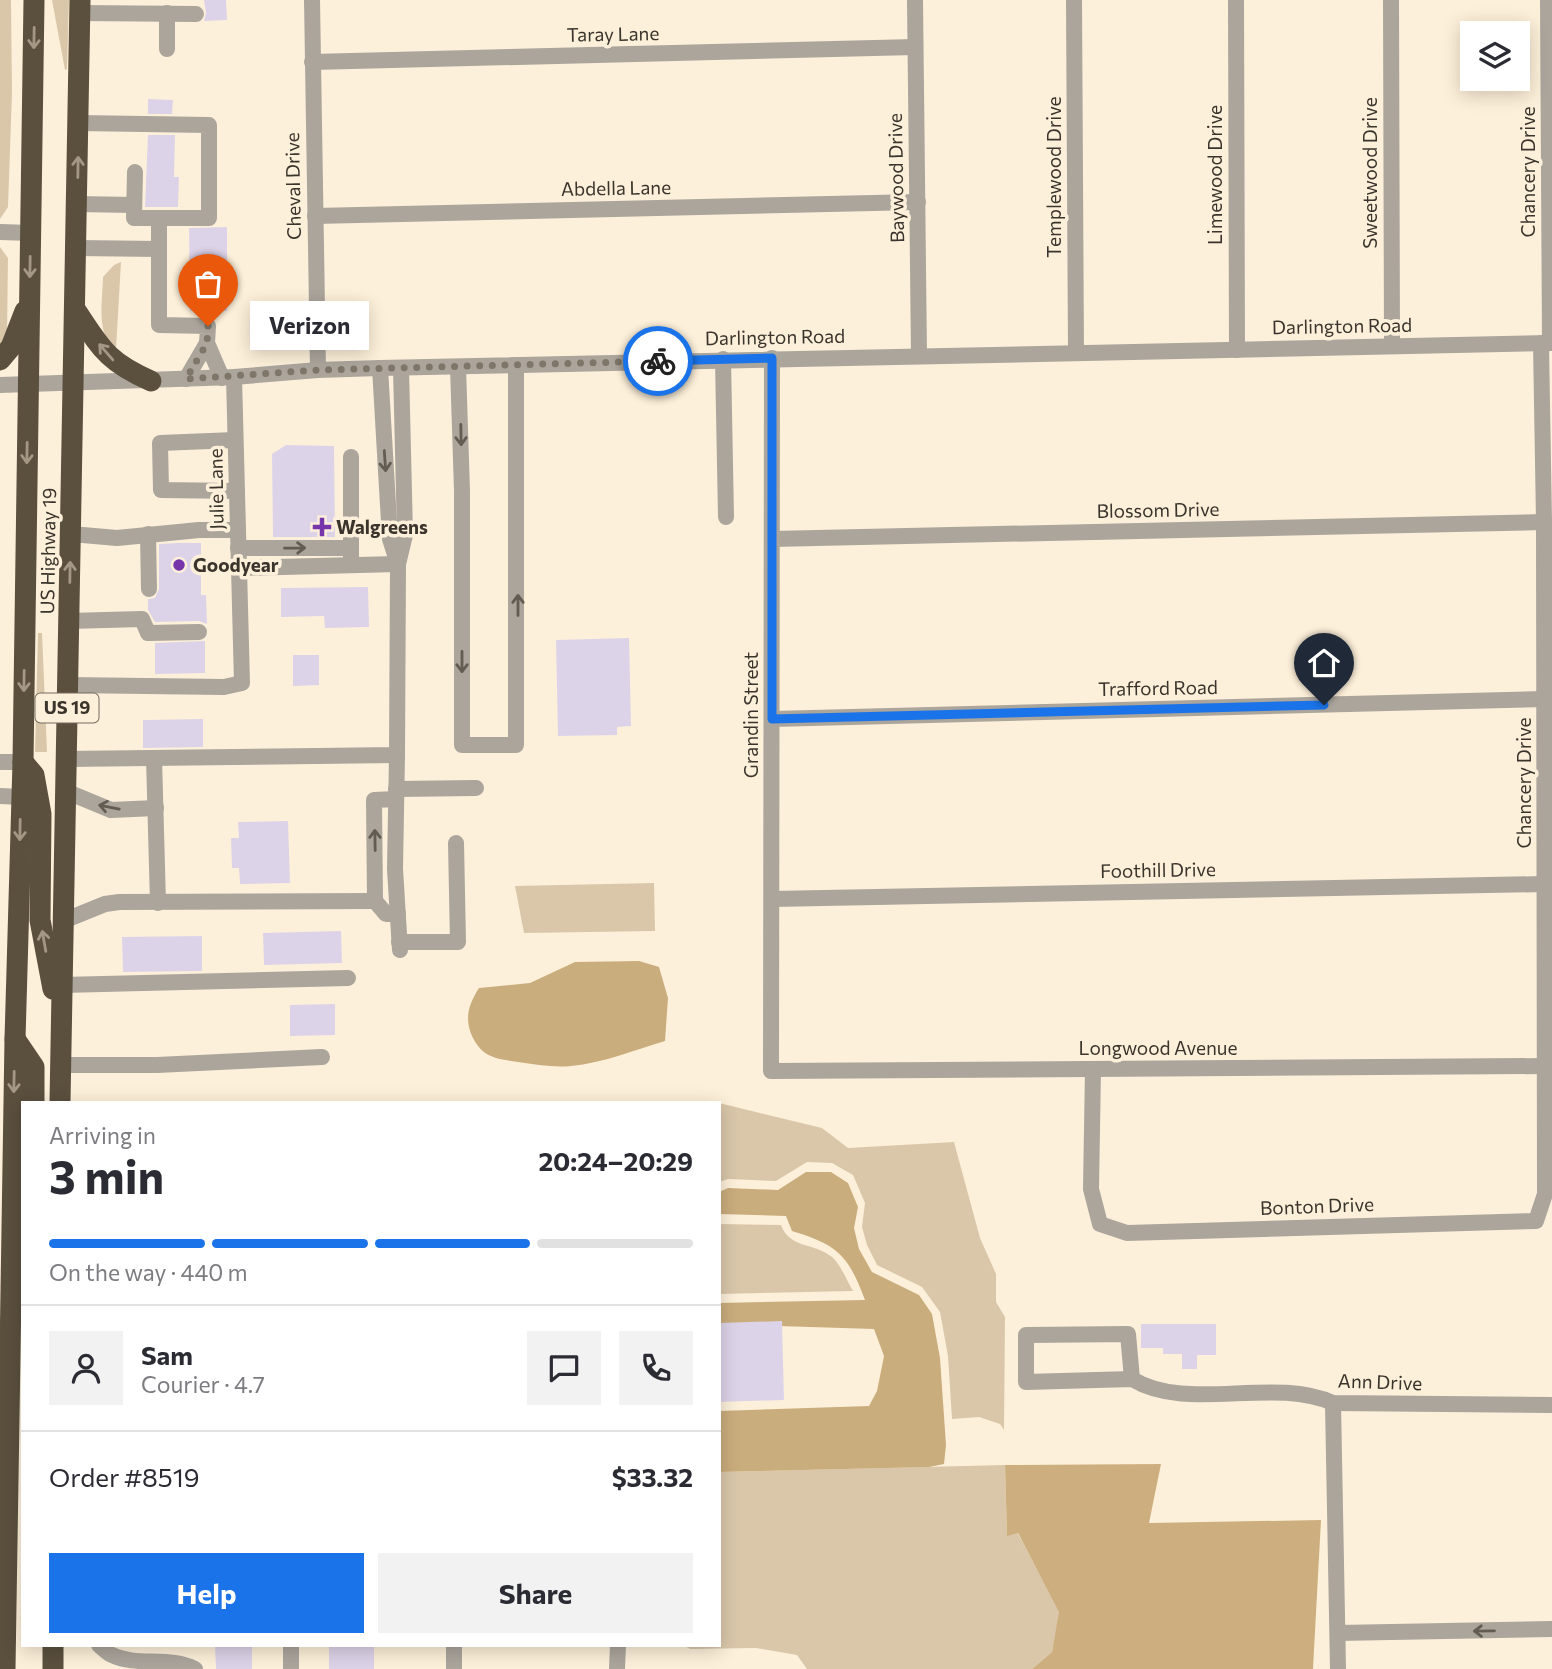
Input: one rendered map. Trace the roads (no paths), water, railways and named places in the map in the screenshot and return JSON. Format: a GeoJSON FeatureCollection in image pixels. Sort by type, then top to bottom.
{"type":"FeatureCollection","features":[{"type":"Feature","properties":{"kind":"highway","name":"US Highway 19"},"geometry":{"type":"LineString","coordinates":[[5,1669],[5,1432],[11,1327],[15,1039],[10,797],[23,762],[34,0]]}},
{"type":"Feature","properties":{"kind":"highway","name":"US Highway 19"},"geometry":{"type":"LineString","coordinates":[[60,1101],[80,7]]}},
{"type":"Feature","properties":{"kind":"highway"},"geometry":{"type":"LineString","coordinates":[[0,360],[11,347],[29,300]]}},
{"type":"Feature","properties":{"kind":"highway"},"geometry":{"type":"LineString","coordinates":[[75,309],[114,362],[150,381]]}},
{"type":"Feature","properties":{"kind":"highway"},"geometry":{"type":"LineString","coordinates":[[23,762],[34,775],[41,814],[40,920],[61,1032]]}},
{"type":"Feature","properties":{"kind":"highway"},"geometry":{"type":"LineString","coordinates":[[15,1039],[34,1068],[34,1101]]}},
{"type":"Feature","properties":{"kind":"highway"},"geometry":{"type":"LineString","coordinates":[[53,1669],[54,1647]]}},
{"type":"Feature","properties":{"kind":"street","name":"Cheval Drive"},"geometry":{"type":"LineString","coordinates":[[312,0],[318,370]]}},
{"type":"Feature","properties":{"kind":"street","name":"Baywood Drive"},"geometry":{"type":"LineString","coordinates":[[915,0],[919,356]]}},
{"type":"Feature","properties":{"kind":"street","name":"Templewood Drive"},"geometry":{"type":"LineString","coordinates":[[1074,0],[1076,354]]}},
{"type":"Feature","properties":{"kind":"street","name":"Limewood Drive"},"geometry":{"type":"LineString","coordinates":[[1236,0],[1237,350]]}},
{"type":"Feature","properties":{"kind":"street","name":"Sweetwood Drive"},"geometry":{"type":"LineString","coordinates":[[1391,0],[1392,345]]}},
{"type":"Feature","properties":{"kind":"street","name":"Chancery Drive"},"geometry":{"type":"LineString","coordinates":[[1535,1221],[1545,1194],[1544,522],[1548,343],[1548,0]]}},
{"type":"Feature","properties":{"kind":"street"},"geometry":{"type":"LineString","coordinates":[[80,7],[196,14]]}},
{"type":"Feature","properties":{"kind":"street"},"geometry":{"type":"LineString","coordinates":[[167,13],[167,49]]}},
{"type":"Feature","properties":{"kind":"street","name":"Taray Lane"},"geometry":{"type":"LineString","coordinates":[[312,62],[915,47]]}},
{"type":"Feature","properties":{"kind":"street"},"geometry":{"type":"LineString","coordinates":[[78,123],[209,125],[209,218],[134,218],[135,172]]}},
{"type":"Feature","properties":{"kind":"street","name":"Abdella Lane"},"geometry":{"type":"LineString","coordinates":[[315,216],[918,202]]}},
{"type":"Feature","properties":{"kind":"street"},"geometry":{"type":"LineString","coordinates":[[77,204],[134,205]]}},
{"type":"Feature","properties":{"kind":"street"},"geometry":{"type":"LineString","coordinates":[[159,227],[159,325],[208,326],[207,343],[186,379]]}},
{"type":"Feature","properties":{"kind":"street"},"geometry":{"type":"LineString","coordinates":[[0,232],[30,233]]}},
{"type":"Feature","properties":{"kind":"street"},"geometry":{"type":"LineString","coordinates":[[76,248],[159,249]]}},
{"type":"Feature","properties":{"kind":"street"},"geometry":{"type":"LineString","coordinates":[[207,343],[228,378]]}},
{"type":"Feature","properties":{"kind":"street","name":"Darlington Road"},"geometry":{"type":"LineString","coordinates":[[0,385],[228,378],[380,368],[1548,343]]}},
{"type":"Feature","properties":{"kind":"street","name":"Grandin Street"},"geometry":{"type":"LineString","coordinates":[[771,1071],[772,358]]}},
{"type":"Feature","properties":{"kind":"street"},"geometry":{"type":"LineString","coordinates":[[723,359],[726,517]]}},
{"type":"Feature","properties":{"kind":"street"},"geometry":{"type":"LineString","coordinates":[[458,366],[462,491],[462,745],[516,745],[516,365]]}},
{"type":"Feature","properties":{"kind":"street"},"geometry":{"type":"LineString","coordinates":[[380,368],[390,539],[398,564]]}},
{"type":"Feature","properties":{"kind":"street"},"geometry":{"type":"LineString","coordinates":[[401,368],[405,535],[398,564],[396,794],[399,946],[458,942],[456,843]]}},
{"type":"Feature","properties":{"kind":"street","name":"Julie Lane"},"geometry":{"type":"LineString","coordinates":[[68,684],[224,687],[242,683],[235,440],[228,378]]}},
{"type":"Feature","properties":{"kind":"street"},"geometry":{"type":"LineString","coordinates":[[235,440],[160,443],[161,490],[237,491]]}},
{"type":"Feature","properties":{"kind":"street"},"geometry":{"type":"LineString","coordinates":[[351,457],[351,565]]}},
{"type":"Feature","properties":{"kind":"street","name":"Blossom Drive"},"geometry":{"type":"LineString","coordinates":[[772,539],[1544,522]]}},
{"type":"Feature","properties":{"kind":"street"},"geometry":{"type":"LineString","coordinates":[[71,534],[117,538],[238,530]]}},
{"type":"Feature","properties":{"kind":"street"},"geometry":{"type":"LineString","coordinates":[[148,534],[149,589]]}},
{"type":"Feature","properties":{"kind":"street"},"geometry":{"type":"LineString","coordinates":[[238,548],[351,548]]}},
{"type":"Feature","properties":{"kind":"street"},"geometry":{"type":"LineString","coordinates":[[239,568],[398,564]]}},
{"type":"Feature","properties":{"kind":"street"},"geometry":{"type":"LineString","coordinates":[[69,621],[142,620],[148,633],[199,632]]}},
{"type":"Feature","properties":{"kind":"street","name":"Trafford Road"},"geometry":{"type":"LineString","coordinates":[[772,719],[1545,699]]}},
{"type":"Feature","properties":{"kind":"street"},"geometry":{"type":"LineString","coordinates":[[66,759],[397,755]]}},
{"type":"Feature","properties":{"kind":"street"},"geometry":{"type":"LineString","coordinates":[[154,758],[158,903]]}},
{"type":"Feature","properties":{"kind":"street"},"geometry":{"type":"LineString","coordinates":[[0,762],[23,762]]}},
{"type":"Feature","properties":{"kind":"street"},"geometry":{"type":"LineString","coordinates":[[398,914],[386,915],[375,901],[374,800],[396,794],[475,788]]}},
{"type":"Feature","properties":{"kind":"street"},"geometry":{"type":"LineString","coordinates":[[65,791],[111,810],[156,808]]}},
{"type":"Feature","properties":{"kind":"street","name":"Foothill Drive"},"geometry":{"type":"LineString","coordinates":[[772,899],[1545,884]]}},
{"type":"Feature","properties":{"kind":"street"},"geometry":{"type":"LineString","coordinates":[[63,921],[105,904],[119,902],[375,901]]}},
{"type":"Feature","properties":{"kind":"street"},"geometry":{"type":"LineString","coordinates":[[62,985],[348,978]]}},
{"type":"Feature","properties":{"kind":"street"},"geometry":{"type":"LineString","coordinates":[[60,1065],[158,1065],[322,1057]]}},
{"type":"Feature","properties":{"kind":"street","name":"Longwood Avenue"},"geometry":{"type":"LineString","coordinates":[[771,1071],[1545,1066]]}},
{"type":"Feature","properties":{"kind":"street","name":"Bonton Drive"},"geometry":{"type":"LineString","coordinates":[[1093,1069],[1091,1189],[1100,1224],[1127,1233],[1535,1221]]}},
{"type":"Feature","properties":{"kind":"street"},"geometry":{"type":"LineString","coordinates":[[1128,1334],[1132,1379],[1026,1382],[1026,1335],[1128,1334]]}},
{"type":"Feature","properties":{"kind":"street","name":"Ann Drive"},"geometry":{"type":"LineString","coordinates":[[1132,1379],[1166,1393],[1290,1393],[1319,1397],[1333,1404],[1552,1405]]}},
{"type":"Feature","properties":{"kind":"street"},"geometry":{"type":"LineString","coordinates":[[1333,1404],[1338,1669]]}},
{"type":"Feature","properties":{"kind":"street"},"geometry":{"type":"LineString","coordinates":[[1338,1633],[1552,1629]]}},
{"type":"Feature","properties":{"kind":"street"},"geometry":{"type":"LineString","coordinates":[[101,1647],[112,1656],[172,1661],[195,1669]]}},
{"type":"Feature","properties":{"kind":"street"},"geometry":{"type":"LineString","coordinates":[[291,1647],[292,1669]]}},
{"type":"Feature","properties":{"kind":"street"},"geometry":{"type":"LineString","coordinates":[[454,1647],[454,1669]]}},
{"type":"Feature","properties":{"kind":"street"},"geometry":{"type":"LineString","coordinates":[[617,1669],[618,1647]]}},
{"type":"Feature","properties":{"kind":"place","name":"Verizon"},"geometry":{"type":"Point","coordinates":[208,326]}},
{"type":"Feature","properties":{"kind":"place","name":"Walgreens"},"geometry":{"type":"Point","coordinates":[322,527]}},
{"type":"Feature","properties":{"kind":"place","name":"Goodyear"},"geometry":{"type":"Point","coordinates":[179,565]}}]}
